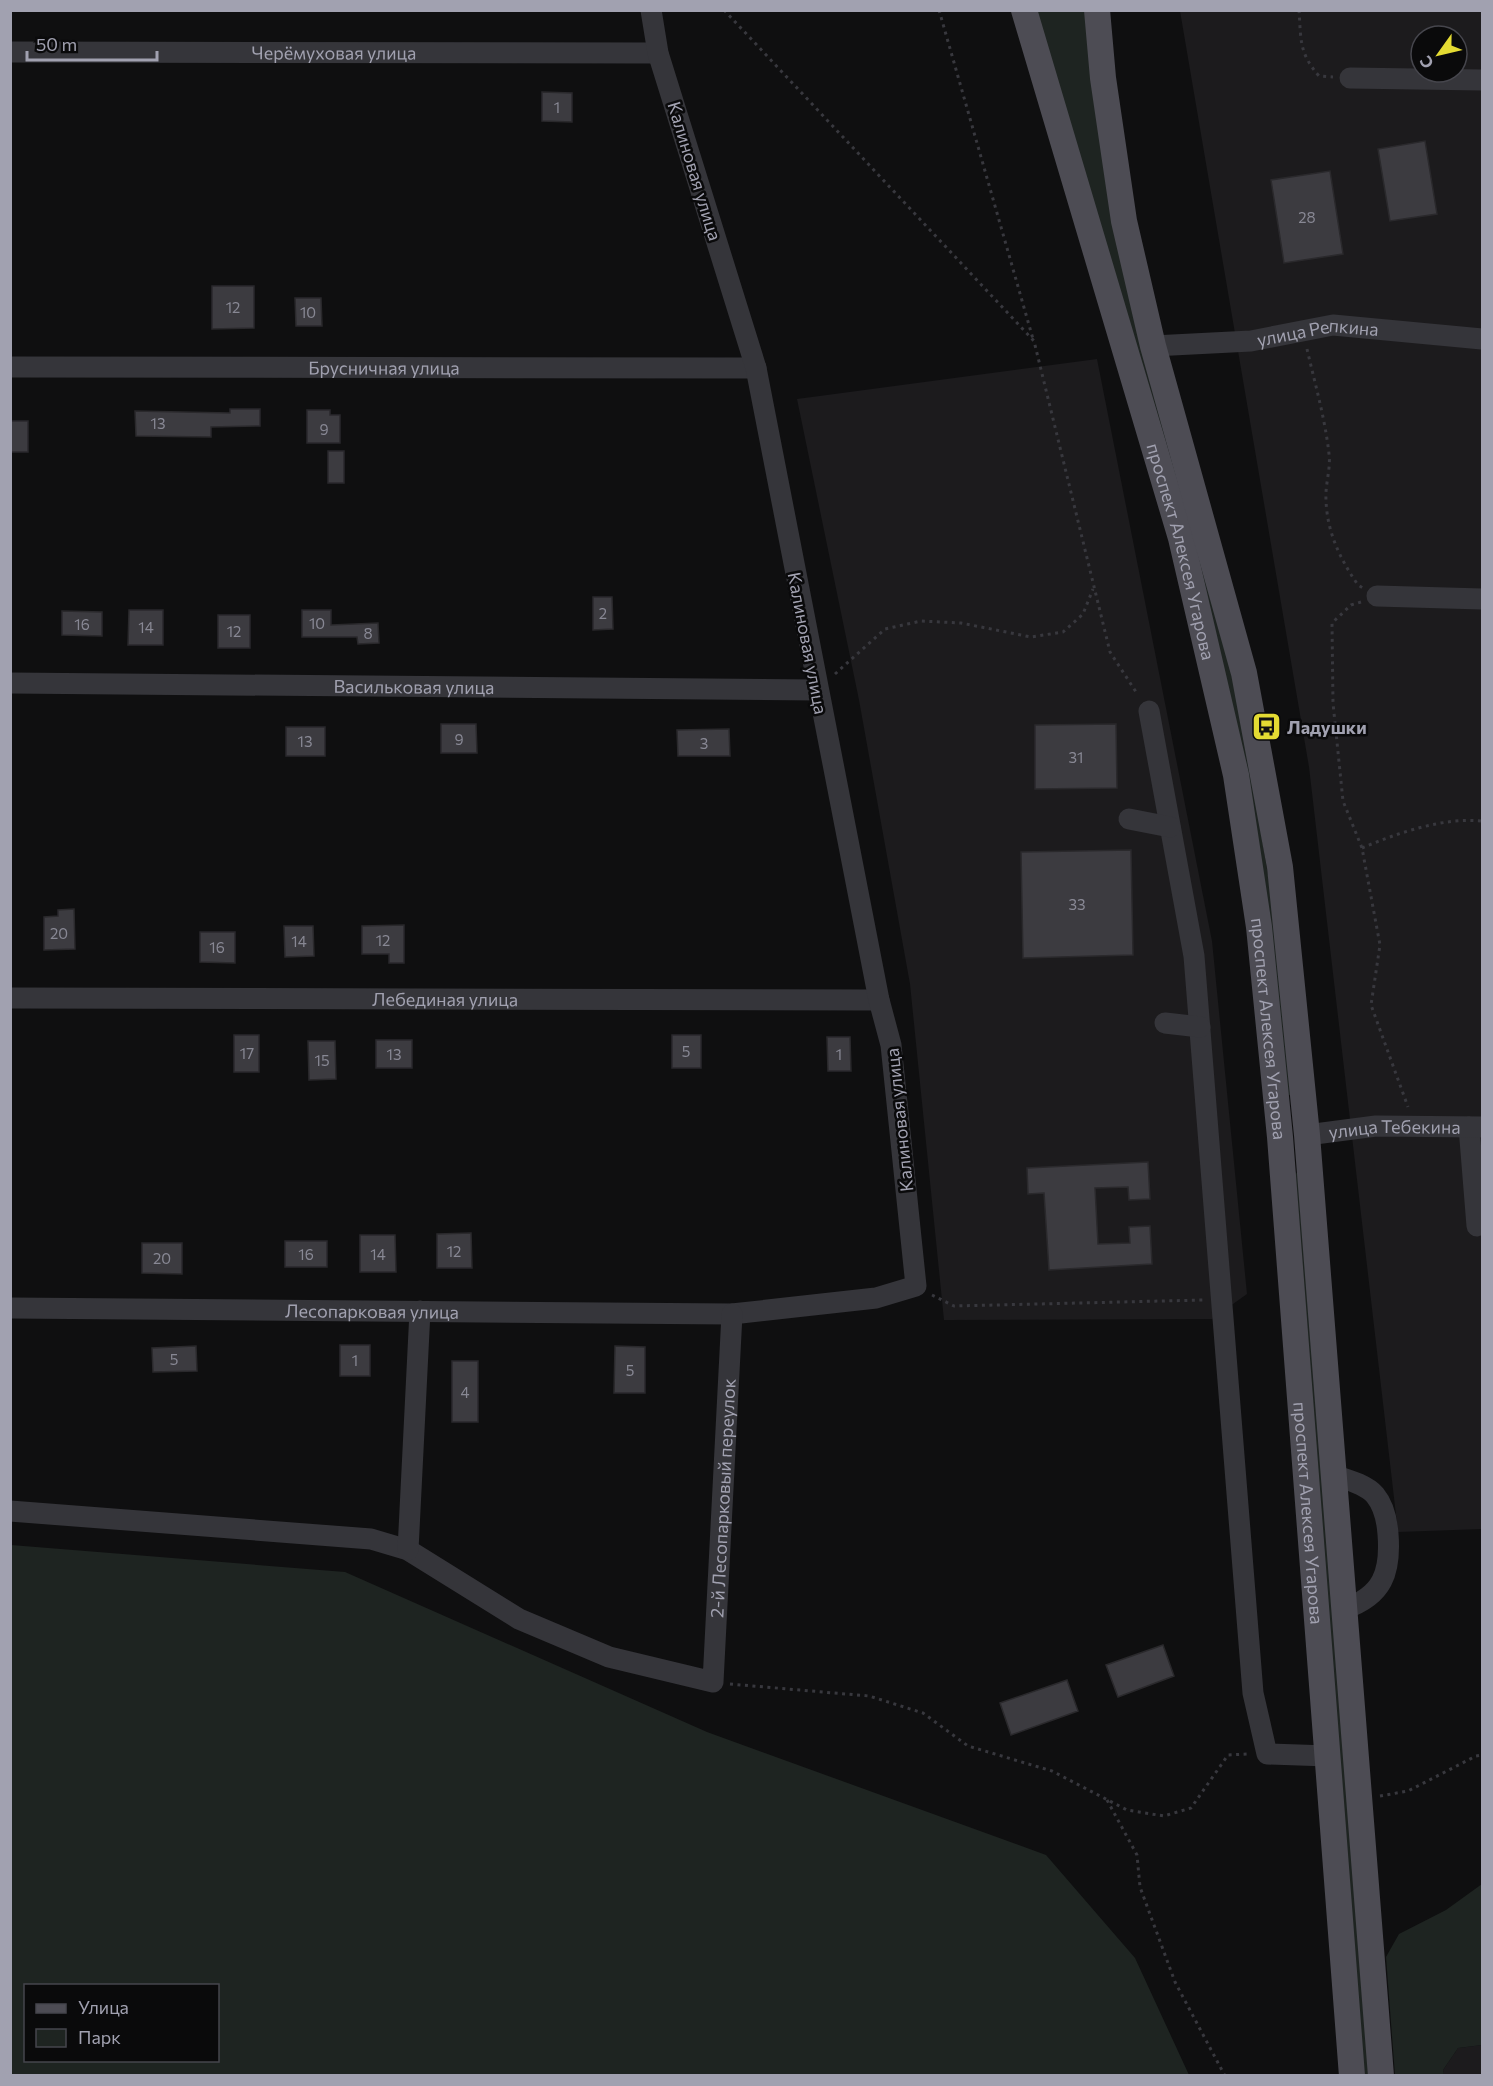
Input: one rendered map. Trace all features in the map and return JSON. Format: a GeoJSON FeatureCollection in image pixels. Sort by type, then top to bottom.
{"type":"FeatureCollection","features":[{"type":"Feature","properties":{"kind":"main road","name":"проспект Алексея Угарова"},"geometry":{"type":"LineString","coordinates":[[1024,10],[1181,538],[1236,775],[1259,927],[1280,1137],[1352,2076]]}},
{"type":"Feature","properties":{"kind":"main road","name":"проспект Алексея Угарова"},"geometry":{"type":"LineString","coordinates":[[1096,10],[1103,78],[1124,221],[1153,345],[1244,673],[1280,867],[1307,1135],[1381,2076]]}},
{"type":"Feature","properties":{"kind":"main road"},"geometry":{"type":"LineString","coordinates":[[1280,1137],[1307,1135]]}},
{"type":"Feature","properties":{"kind":"street","name":"Калиновая улица"},"geometry":{"type":"LineString","coordinates":[[651,10],[658,53],[756,368],[817,690],[879,1000],[891,1045],[916,1286]]}},
{"type":"Feature","properties":{"kind":"street","name":"Черёмуховая улица"},"geometry":{"type":"LineString","coordinates":[[10,52],[658,53]]}},
{"type":"Feature","properties":{"kind":"street"},"geometry":{"type":"LineString","coordinates":[[1350,78],[1482,80]]}},
{"type":"Feature","properties":{"kind":"street","name":"улица Репкина"},"geometry":{"type":"LineString","coordinates":[[1153,345],[1251,341],[1333,325],[1482,339]]}},
{"type":"Feature","properties":{"kind":"street","name":"Брусничная улица"},"geometry":{"type":"LineString","coordinates":[[10,367],[756,368]]}},
{"type":"Feature","properties":{"kind":"street"},"geometry":{"type":"LineString","coordinates":[[1377,596],[1482,599]]}},
{"type":"Feature","properties":{"kind":"street","name":"Васильковая улица"},"geometry":{"type":"LineString","coordinates":[[10,683],[817,690]]}},
{"type":"Feature","properties":{"kind":"street"},"geometry":{"type":"LineString","coordinates":[[1149,711],[1194,956],[1253,1693],[1267,1754],[1328,1756]]}},
{"type":"Feature","properties":{"kind":"street"},"geometry":{"type":"LineString","coordinates":[[1129,819],[1170,827]]}},
{"type":"Feature","properties":{"kind":"street","name":"Лебединая улица"},"geometry":{"type":"LineString","coordinates":[[10,998],[879,1000]]}},
{"type":"Feature","properties":{"kind":"street"},"geometry":{"type":"LineString","coordinates":[[1166,1023],[1200,1027]]}},
{"type":"Feature","properties":{"kind":"street","name":"улица Тебекина"},"geometry":{"type":"LineString","coordinates":[[1307,1135],[1376,1126],[1476,1127]]}},
{"type":"Feature","properties":{"kind":"street"},"geometry":{"type":"LineString","coordinates":[[1476,1127],[1477,1226]]}},
{"type":"Feature","properties":{"kind":"street","name":"Лесопарковая улица"},"geometry":{"type":"LineString","coordinates":[[10,1308],[732,1314],[876,1298],[916,1286]]}},
{"type":"Feature","properties":{"kind":"street"},"geometry":{"type":"LineString","coordinates":[[408,1550],[420,1311]]}},
{"type":"Feature","properties":{"kind":"street","name":"2-й Лесопарковый переулок"},"geometry":{"type":"LineString","coordinates":[[714,1682],[732,1314]]}},
{"type":"Feature","properties":{"kind":"street"},"geometry":{"type":"LineString","coordinates":[[1333,1475],[1374,1493],[1386,1516],[1390,1559],[1381,1585],[1374,1593],[1344,1609]]}},
{"type":"Feature","properties":{"kind":"street"},"geometry":{"type":"LineString","coordinates":[[10,1511],[371,1539],[408,1550],[519,1619],[609,1656],[714,1682]]}},
{"type":"Feature","properties":{"kind":"path"},"geometry":{"type":"LineString","coordinates":[[724,10],[1034,341]]}},
{"type":"Feature","properties":{"kind":"path"},"geometry":{"type":"LineString","coordinates":[[939,10],[1034,341],[1110,652],[1149,711]]}},
{"type":"Feature","properties":{"kind":"path"},"geometry":{"type":"LineString","coordinates":[[1299,10],[1301,40],[1306,61],[1319,76],[1350,78]]}},
{"type":"Feature","properties":{"kind":"path"},"geometry":{"type":"LineString","coordinates":[[1303,331],[1326,431],[1330,463],[1326,500],[1338,556],[1358,585],[1377,596]]}},
{"type":"Feature","properties":{"kind":"path"},"geometry":{"type":"LineString","coordinates":[[817,690],[885,629],[921,621],[961,623],[1031,637],[1063,632],[1083,614],[1094,588]]}},
{"type":"Feature","properties":{"kind":"path"},"geometry":{"type":"LineString","coordinates":[[1377,596],[1351,605],[1332,623],[1333,703],[1343,801],[1362,848],[1380,945],[1371,1005],[1409,1111],[1408,1126]]}},
{"type":"Feature","properties":{"kind":"path"},"geometry":{"type":"LineString","coordinates":[[1362,848],[1431,827],[1472,820],[1482,821]]}},
{"type":"Feature","properties":{"kind":"path"},"geometry":{"type":"LineString","coordinates":[[916,1286],[954,1306],[1221,1299]]}},
{"type":"Feature","properties":{"kind":"path"},"geometry":{"type":"LineString","coordinates":[[714,1682],[869,1696],[922,1713],[968,1746],[1052,1771],[1127,1810],[1164,1816],[1191,1808],[1228,1755],[1267,1754]]}},
{"type":"Feature","properties":{"kind":"path"},"geometry":{"type":"LineString","coordinates":[[1361,1800],[1408,1791],[1482,1755]]}},
{"type":"Feature","properties":{"kind":"path"},"geometry":{"type":"LineString","coordinates":[[1106,1799],[1137,1855],[1140,1887],[1175,1982],[1225,2076]]}},
{"type":"Feature","properties":{"kind":"shaded area"},"geometry":{"type":"Polygon","coordinates":[[[1180,11],[1482,11],[1482,1529],[1398,1532],[1309,767],[1180,11]]]}},
{"type":"Feature","properties":{"kind":"shaded area"},"geometry":{"type":"Polygon","coordinates":[[[1097,359],[1212,941],[1247,1294],[1212,1319],[944,1320],[910,984],[859,700],[797,399],[1097,359]]]}},
{"type":"Feature","properties":{"kind":"shaded area"},"geometry":{"type":"Polygon","coordinates":[[[1482,2045],[1482,2075],[1444,2075],[1443,2070],[1458,2048],[1482,2045]]]}},
{"type":"Feature","properties":{"kind":"green space"},"geometry":{"type":"Polygon","coordinates":[[[1036,11],[1086,11],[1195,523],[1243,722],[1274,912],[1293,1088],[1290,1095],[1287,1095],[1256,843],[1036,11]]]}},
{"type":"Feature","properties":{"kind":"green space"},"geometry":{"type":"Polygon","coordinates":[[[1294,1170],[1299,1176],[1372,2075],[1363,2075],[1294,1170]]]}},
{"type":"Feature","properties":{"kind":"green space"},"geometry":{"type":"Polygon","coordinates":[[[11,1545],[345,1572],[707,1732],[1046,1855],[1135,1958],[1189,2075],[11,2075],[11,1545]]]}},
{"type":"Feature","properties":{"kind":"green space"},"geometry":{"type":"Polygon","coordinates":[[[1482,1884],[1482,2045],[1458,2048],[1443,2070],[1444,2075],[1395,2075],[1386,1957],[1399,1934],[1446,1910],[1482,1884]]]}},
{"type":"Feature","properties":{"kind":"building"},"geometry":{"type":"Polygon","coordinates":[[[542,92],[572,93],[572,122],[542,121],[542,92]]]}},
{"type":"Feature","properties":{"kind":"building"},"geometry":{"type":"Polygon","coordinates":[[[1425,141],[1437,214],[1390,221],[1378,149],[1425,141]]]}},
{"type":"Feature","properties":{"kind":"building"},"geometry":{"type":"Polygon","coordinates":[[[1330,171],[1343,254],[1284,263],[1271,180],[1330,171]]]}},
{"type":"Feature","properties":{"kind":"building"},"geometry":{"type":"Polygon","coordinates":[[[212,286],[254,286],[254,328],[212,329],[212,286]]]}},
{"type":"Feature","properties":{"kind":"building"},"geometry":{"type":"Polygon","coordinates":[[[295,298],[321,298],[322,326],[296,326],[295,298]]]}},
{"type":"Feature","properties":{"kind":"building"},"geometry":{"type":"Polygon","coordinates":[[[230,409],[260,409],[260,426],[211,427],[211,437],[136,436],[135,411],[230,413],[230,409]]]}},
{"type":"Feature","properties":{"kind":"building"},"geometry":{"type":"Polygon","coordinates":[[[307,410],[330,410],[330,415],[340,415],[340,443],[307,443],[307,410]]]}},
{"type":"Feature","properties":{"kind":"building"},"geometry":{"type":"Polygon","coordinates":[[[10,421],[28,421],[28,452],[10,452],[10,421]]]}},
{"type":"Feature","properties":{"kind":"building"},"geometry":{"type":"Polygon","coordinates":[[[328,451],[344,451],[344,483],[328,483],[328,451]]]}},
{"type":"Feature","properties":{"kind":"building"},"geometry":{"type":"Polygon","coordinates":[[[593,597],[612,597],[613,629],[593,630],[593,597]]]}},
{"type":"Feature","properties":{"kind":"building"},"geometry":{"type":"Polygon","coordinates":[[[129,610],[163,610],[163,645],[128,645],[129,610]]]}},
{"type":"Feature","properties":{"kind":"building"},"geometry":{"type":"Polygon","coordinates":[[[302,610],[331,610],[331,625],[378,623],[379,643],[358,644],[357,637],[302,637],[302,610]]]}},
{"type":"Feature","properties":{"kind":"building"},"geometry":{"type":"Polygon","coordinates":[[[62,611],[102,612],[102,636],[62,635],[62,611]]]}},
{"type":"Feature","properties":{"kind":"building"},"geometry":{"type":"Polygon","coordinates":[[[218,615],[250,615],[250,648],[218,648],[218,615]]]}},
{"type":"Feature","properties":{"kind":"building"},"geometry":{"type":"Polygon","coordinates":[[[441,724],[476,724],[477,753],[441,753],[441,724]]]}},
{"type":"Feature","properties":{"kind":"building"},"geometry":{"type":"Polygon","coordinates":[[[1116,724],[1117,788],[1035,789],[1035,725],[1116,724]]]}},
{"type":"Feature","properties":{"kind":"building"},"geometry":{"type":"Polygon","coordinates":[[[286,727],[325,727],[325,756],[286,756],[286,727]]]}},
{"type":"Feature","properties":{"kind":"building"},"geometry":{"type":"Polygon","coordinates":[[[729,729],[730,756],[678,756],[677,730],[729,729]]]}},
{"type":"Feature","properties":{"kind":"building"},"geometry":{"type":"Polygon","coordinates":[[[1131,850],[1133,955],[1023,958],[1021,852],[1131,850]]]}},
{"type":"Feature","properties":{"kind":"building"},"geometry":{"type":"Polygon","coordinates":[[[74,909],[75,949],[44,950],[44,917],[58,916],[58,910],[74,909]]]}},
{"type":"Feature","properties":{"kind":"building"},"geometry":{"type":"Polygon","coordinates":[[[404,925],[404,963],[389,963],[389,954],[362,954],[362,926],[404,925]]]}},
{"type":"Feature","properties":{"kind":"building"},"geometry":{"type":"Polygon","coordinates":[[[284,926],[313,926],[314,956],[285,957],[284,926]]]}},
{"type":"Feature","properties":{"kind":"building"},"geometry":{"type":"Polygon","coordinates":[[[200,932],[235,932],[235,963],[200,962],[200,932]]]}},
{"type":"Feature","properties":{"kind":"building"},"geometry":{"type":"Polygon","coordinates":[[[234,1035],[259,1035],[259,1072],[234,1072],[234,1035]]]}},
{"type":"Feature","properties":{"kind":"building"},"geometry":{"type":"Polygon","coordinates":[[[672,1035],[701,1035],[701,1068],[672,1068],[672,1035]]]}},
{"type":"Feature","properties":{"kind":"building"},"geometry":{"type":"Polygon","coordinates":[[[827,1037],[850,1037],[851,1071],[828,1071],[827,1037]]]}},
{"type":"Feature","properties":{"kind":"building"},"geometry":{"type":"Polygon","coordinates":[[[376,1040],[412,1040],[412,1068],[376,1068],[376,1040]]]}},
{"type":"Feature","properties":{"kind":"building"},"geometry":{"type":"Polygon","coordinates":[[[308,1041],[335,1041],[336,1079],[309,1080],[308,1041]]]}},
{"type":"Feature","properties":{"kind":"building"},"geometry":{"type":"Polygon","coordinates":[[[1148,1162],[1150,1199],[1129,1200],[1128,1187],[1095,1188],[1098,1244],[1130,1243],[1129,1227],[1150,1226],[1152,1264],[1049,1270],[1044,1193],[1028,1194],[1027,1168],[1148,1162]]]}},
{"type":"Feature","properties":{"kind":"building"},"geometry":{"type":"Polygon","coordinates":[[[471,1233],[472,1268],[437,1268],[437,1234],[471,1233]]]}},
{"type":"Feature","properties":{"kind":"building"},"geometry":{"type":"Polygon","coordinates":[[[360,1235],[395,1235],[396,1272],[360,1272],[360,1235]]]}},
{"type":"Feature","properties":{"kind":"building"},"geometry":{"type":"Polygon","coordinates":[[[285,1241],[327,1241],[327,1267],[285,1267],[285,1241]]]}},
{"type":"Feature","properties":{"kind":"building"},"geometry":{"type":"Polygon","coordinates":[[[142,1243],[182,1243],[182,1274],[142,1273],[142,1243]]]}},
{"type":"Feature","properties":{"kind":"building"},"geometry":{"type":"Polygon","coordinates":[[[340,1345],[370,1345],[370,1376],[340,1376],[340,1345]]]}},
{"type":"Feature","properties":{"kind":"building"},"geometry":{"type":"Polygon","coordinates":[[[196,1346],[197,1371],[153,1372],[152,1348],[196,1346]]]}},
{"type":"Feature","properties":{"kind":"building"},"geometry":{"type":"Polygon","coordinates":[[[615,1346],[645,1347],[645,1393],[614,1393],[615,1346]]]}},
{"type":"Feature","properties":{"kind":"building"},"geometry":{"type":"Polygon","coordinates":[[[452,1361],[478,1361],[478,1422],[452,1422],[452,1361]]]}},
{"type":"Feature","properties":{"kind":"building"},"geometry":{"type":"Polygon","coordinates":[[[1163,1645],[1174,1676],[1118,1697],[1106,1665],[1163,1645]]]}},
{"type":"Feature","properties":{"kind":"building"},"geometry":{"type":"Polygon","coordinates":[[[1067,1680],[1078,1711],[1011,1735],[1000,1703],[1067,1680]]]}},
{"type":"Feature","properties":{"kind":"place","name":"Ладушки"},"geometry":{"type":"Point","coordinates":[1266,727]}}]}
